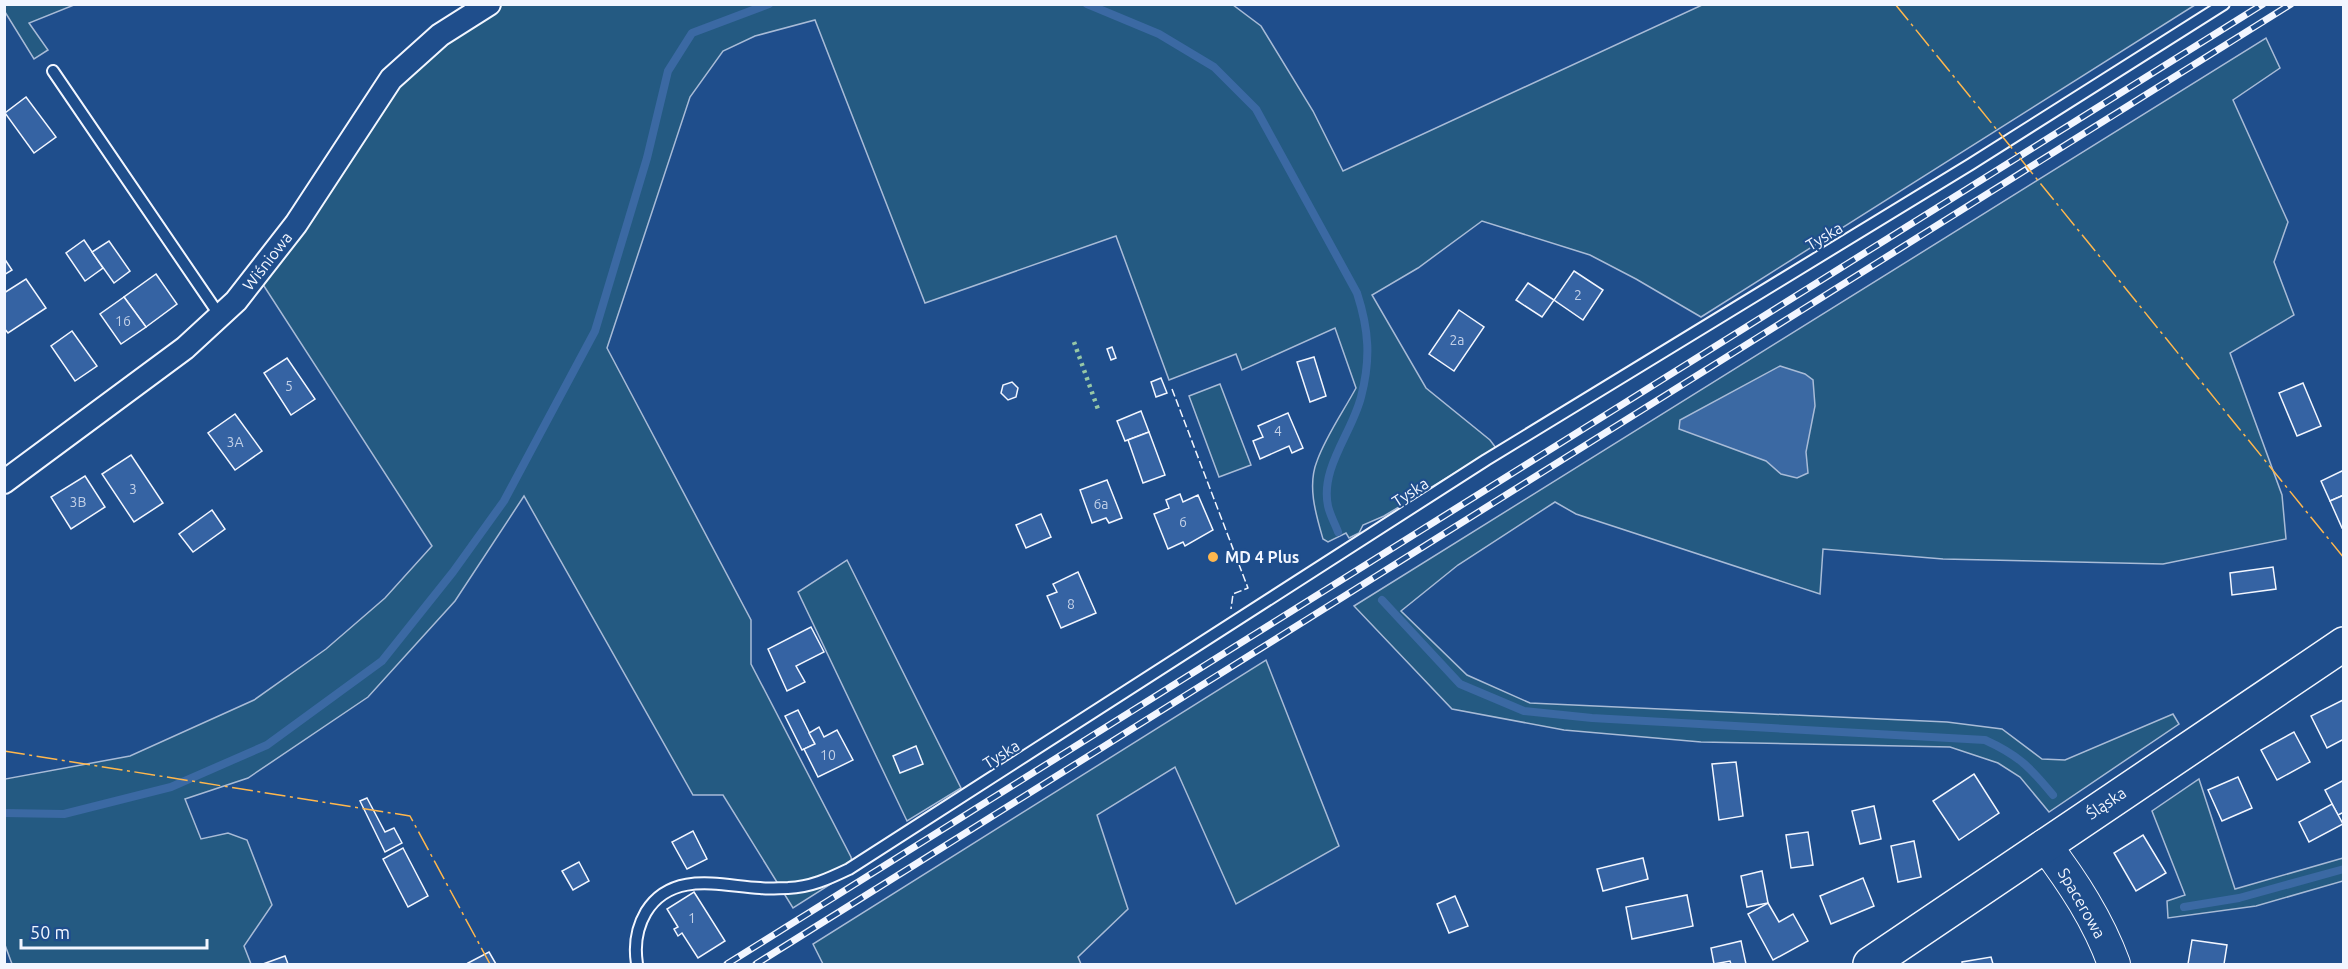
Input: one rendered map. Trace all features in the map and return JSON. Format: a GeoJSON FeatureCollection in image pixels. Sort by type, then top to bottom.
{"type":"FeatureCollection","features":[{"type":"Feature","properties":{"kind":"main road","name":"Śląska"},"geometry":{"type":"LineString","coordinates":[[1870,964],[2343,644]]}},
{"type":"Feature","properties":{"kind":"street","name":"Wiśniowa"},"geometry":{"type":"LineString","coordinates":[[4,482],[185,348],[236,301],[296,225],[392,80],[440,35],[489,4]]}},
{"type":"Feature","properties":{"kind":"street","name":"Spacerowa"},"geometry":{"type":"LineString","coordinates":[[2045,845],[2081,894],[2114,964]]}},
{"type":"Feature","properties":{"kind":"lane","name":"Tyska"},"geometry":{"type":"LineString","coordinates":[[637,964],[635,937],[652,903],[665,892],[701,882],[721,882],[760,888],[791,888],[819,884],[849,869],[1486,460],[1971,164],[2224,4]]}},
{"type":"Feature","properties":{"kind":"lane"},"geometry":{"type":"LineString","coordinates":[[53,71],[220,316]]}},
{"type":"Feature","properties":{"kind":"shaded area"},"geometry":{"type":"Polygon","coordinates":[[[5,4],[74,5],[29,23],[48,50],[34,59],[5,12],[5,4]]]}},
{"type":"Feature","properties":{"kind":"shaded area"},"geometry":{"type":"Polygon","coordinates":[[[499,5],[1233,5],[1261,26],[1313,111],[1343,171],[1702,5],[2195,5],[1701,317],[1590,255],[1482,221],[1418,268],[1372,295],[1426,388],[1490,440],[1496,448],[1384,516],[1363,525],[1359,533],[1349,538],[1346,533],[1328,542],[1323,539],[1315,510],[1314,471],[1325,442],[1356,388],[1335,328],[1242,370],[1236,354],[1169,380],[1116,236],[925,303],[815,20],[755,36],[723,51],[690,97],[607,348],[751,620],[751,664],[851,857],[853,870],[793,908],[723,795],[693,795],[524,496],[455,601],[368,697],[248,778],[185,799],[201,839],[228,833],[247,840],[272,905],[244,946],[251,964],[12,964],[5,945],[5,779],[130,756],[254,700],[326,649],[385,598],[432,546],[262,283],[406,76],[499,5]]]}},
{"type":"Feature","properties":{"kind":"shaded area"},"geometry":{"type":"Polygon","coordinates":[[[2266,38],[2280,68],[2233,100],[2288,222],[2274,262],[2294,315],[2230,353],[2282,495],[2286,539],[2163,564],[1943,559],[1823,549],[1820,594],[1576,514],[1555,502],[1458,565],[1401,611],[1467,675],[1530,703],[1947,722],[2002,729],[2042,759],[2065,760],[2173,714],[2179,724],[2049,812],[2020,777],[1998,763],[1950,747],[1701,742],[1564,730],[1452,709],[1354,606],[2266,38]]]}},
{"type":"Feature","properties":{"kind":"shaded area"},"geometry":{"type":"Polygon","coordinates":[[[1780,366],[1805,374],[1813,380],[1815,406],[1806,452],[1808,473],[1797,478],[1781,474],[1766,461],[1679,429],[1680,420],[1780,366]]]}},
{"type":"Feature","properties":{"kind":"shaded area"},"geometry":{"type":"Polygon","coordinates":[[[1220,384],[1251,465],[1219,477],[1189,396],[1220,384]]]}},
{"type":"Feature","properties":{"kind":"shaded area"},"geometry":{"type":"Polygon","coordinates":[[[847,560],[961,788],[907,821],[798,592],[847,560]]]}},
{"type":"Feature","properties":{"kind":"shaded area"},"geometry":{"type":"Polygon","coordinates":[[[1266,660],[1339,846],[1236,904],[1175,767],[1097,815],[1128,909],[1078,957],[1081,964],[823,964],[813,944],[1266,660]]]}},
{"type":"Feature","properties":{"kind":"shaded area"},"geometry":{"type":"Polygon","coordinates":[[[2199,779],[2235,889],[2343,858],[2343,881],[2256,906],[2168,918],[2167,901],[2185,895],[2152,811],[2199,779]]]}},
{"type":"Feature","properties":{"kind":"building"},"geometry":{"type":"Polygon","coordinates":[[[26,97],[56,137],[34,153],[5,113],[26,97]]]}},
{"type":"Feature","properties":{"kind":"building"},"geometry":{"type":"Polygon","coordinates":[[[84,240],[103,268],[85,281],[66,253],[84,240]]]}},
{"type":"Feature","properties":{"kind":"building"},"geometry":{"type":"Polygon","coordinates":[[[109,241],[130,271],[114,283],[92,252],[109,241]]]}},
{"type":"Feature","properties":{"kind":"building"},"geometry":{"type":"Polygon","coordinates":[[[4,258],[12,270],[4,275],[4,258]]]}},
{"type":"Feature","properties":{"kind":"building"},"geometry":{"type":"Polygon","coordinates":[[[1574,271],[1603,290],[1583,320],[1554,300],[1574,271]]]}},
{"type":"Feature","properties":{"kind":"building"},"geometry":{"type":"Polygon","coordinates":[[[156,274],[177,304],[146,327],[124,297],[156,274]]]}},
{"type":"Feature","properties":{"kind":"building"},"geometry":{"type":"Polygon","coordinates":[[[26,279],[46,308],[8,333],[4,328],[4,293],[26,279]]]}},
{"type":"Feature","properties":{"kind":"building"},"geometry":{"type":"Polygon","coordinates":[[[1528,283],[1554,300],[1542,317],[1516,300],[1528,283]]]}},
{"type":"Feature","properties":{"kind":"building"},"geometry":{"type":"Polygon","coordinates":[[[124,297],[146,327],[121,344],[100,314],[124,297]]]}},
{"type":"Feature","properties":{"kind":"building"},"geometry":{"type":"Polygon","coordinates":[[[1459,310],[1484,327],[1454,371],[1429,354],[1459,310]]]}},
{"type":"Feature","properties":{"kind":"building"},"geometry":{"type":"Polygon","coordinates":[[[72,331],[97,366],[75,381],[51,346],[72,331]]]}},
{"type":"Feature","properties":{"kind":"building"},"geometry":{"type":"Polygon","coordinates":[[[1112,347],[1116,358],[1111,360],[1107,349],[1112,347]]]}},
{"type":"Feature","properties":{"kind":"building"},"geometry":{"type":"Polygon","coordinates":[[[1314,357],[1326,396],[1310,402],[1297,362],[1314,357]]]}},
{"type":"Feature","properties":{"kind":"building"},"geometry":{"type":"Polygon","coordinates":[[[287,358],[315,399],[291,415],[264,373],[287,358]]]}},
{"type":"Feature","properties":{"kind":"building"},"geometry":{"type":"Polygon","coordinates":[[[1161,378],[1167,393],[1156,397],[1151,382],[1161,378]]]}},
{"type":"Feature","properties":{"kind":"building"},"geometry":{"type":"Polygon","coordinates":[[[1012,382],[1018,388],[1016,397],[1008,400],[1001,393],[1003,385],[1012,382]]]}},
{"type":"Feature","properties":{"kind":"building"},"geometry":{"type":"Polygon","coordinates":[[[2303,383],[2321,426],[2297,436],[2279,393],[2303,383]]]}},
{"type":"Feature","properties":{"kind":"building"},"geometry":{"type":"Polygon","coordinates":[[[1141,411],[1149,432],[1125,441],[1117,421],[1141,411]]]}},
{"type":"Feature","properties":{"kind":"building"},"geometry":{"type":"Polygon","coordinates":[[[1288,413],[1303,448],[1292,453],[1289,446],[1260,459],[1253,441],[1263,437],[1258,426],[1288,413]]]}},
{"type":"Feature","properties":{"kind":"building"},"geometry":{"type":"Polygon","coordinates":[[[235,414],[262,451],[235,470],[208,433],[235,414]]]}},
{"type":"Feature","properties":{"kind":"building"},"geometry":{"type":"Polygon","coordinates":[[[1149,432],[1165,475],[1143,483],[1128,440],[1149,432]]]}},
{"type":"Feature","properties":{"kind":"building"},"geometry":{"type":"Polygon","coordinates":[[[131,455],[163,503],[134,522],[102,474],[131,455]]]}},
{"type":"Feature","properties":{"kind":"building"},"geometry":{"type":"Polygon","coordinates":[[[2344,470],[2344,495],[2330,501],[2321,481],[2344,470]]]}},
{"type":"Feature","properties":{"kind":"building"},"geometry":{"type":"Polygon","coordinates":[[[85,476],[105,507],[71,529],[51,497],[85,476]]]}},
{"type":"Feature","properties":{"kind":"building"},"geometry":{"type":"Polygon","coordinates":[[[1107,480],[1122,518],[1109,523],[1106,518],[1092,523],[1080,490],[1107,480]]]}},
{"type":"Feature","properties":{"kind":"building"},"geometry":{"type":"Polygon","coordinates":[[[1180,494],[1183,502],[1198,495],[1213,530],[1185,546],[1183,542],[1168,549],[1154,514],[1169,508],[1166,500],[1180,494]]]}},
{"type":"Feature","properties":{"kind":"building"},"geometry":{"type":"Polygon","coordinates":[[[2344,495],[2344,527],[2342,528],[2330,501],[2344,495]]]}},
{"type":"Feature","properties":{"kind":"building"},"geometry":{"type":"Polygon","coordinates":[[[212,510],[225,529],[193,552],[179,534],[212,510]]]}},
{"type":"Feature","properties":{"kind":"building"},"geometry":{"type":"Polygon","coordinates":[[[1041,514],[1051,537],[1026,548],[1016,525],[1041,514]]]}},
{"type":"Feature","properties":{"kind":"building"},"geometry":{"type":"Polygon","coordinates":[[[2273,567],[2276,589],[2232,595],[2230,573],[2273,567]]]}},
{"type":"Feature","properties":{"kind":"building"},"geometry":{"type":"Polygon","coordinates":[[[1078,572],[1096,613],[1061,628],[1047,596],[1057,592],[1053,584],[1078,572]]]}},
{"type":"Feature","properties":{"kind":"building"},"geometry":{"type":"Polygon","coordinates":[[[811,627],[824,652],[796,666],[805,682],[787,691],[768,649],[811,627]]]}},
{"type":"Feature","properties":{"kind":"building"},"geometry":{"type":"Polygon","coordinates":[[[2343,700],[2344,739],[2327,748],[2311,716],[2343,700]]]}},
{"type":"Feature","properties":{"kind":"building"},"geometry":{"type":"Polygon","coordinates":[[[798,710],[815,744],[802,750],[785,716],[798,710]]]}},
{"type":"Feature","properties":{"kind":"building"},"geometry":{"type":"Polygon","coordinates":[[[819,727],[824,737],[837,730],[853,760],[818,777],[804,749],[815,744],[809,733],[819,727]]]}},
{"type":"Feature","properties":{"kind":"building"},"geometry":{"type":"Polygon","coordinates":[[[2294,732],[2310,762],[2277,780],[2261,750],[2294,732]]]}},
{"type":"Feature","properties":{"kind":"building"},"geometry":{"type":"Polygon","coordinates":[[[916,746],[923,764],[900,773],[893,756],[916,746]]]}},
{"type":"Feature","properties":{"kind":"building"},"geometry":{"type":"Polygon","coordinates":[[[1736,762],[1743,816],[1719,820],[1712,764],[1736,762]]]}},
{"type":"Feature","properties":{"kind":"building"},"geometry":{"type":"Polygon","coordinates":[[[1974,774],[1999,813],[1959,840],[1933,801],[1974,774]]]}},
{"type":"Feature","properties":{"kind":"building"},"geometry":{"type":"Polygon","coordinates":[[[2238,777],[2252,808],[2222,821],[2208,790],[2238,777]]]}},
{"type":"Feature","properties":{"kind":"building"},"geometry":{"type":"Polygon","coordinates":[[[2344,780],[2344,812],[2338,815],[2325,790],[2344,780]]]}},
{"type":"Feature","properties":{"kind":"building"},"geometry":{"type":"Polygon","coordinates":[[[367,798],[385,832],[394,828],[402,843],[385,852],[360,801],[367,798]]]}},
{"type":"Feature","properties":{"kind":"building"},"geometry":{"type":"Polygon","coordinates":[[[2332,804],[2343,824],[2309,842],[2299,822],[2332,804]]]}},
{"type":"Feature","properties":{"kind":"building"},"geometry":{"type":"Polygon","coordinates":[[[1874,806],[1881,839],[1860,844],[1852,811],[1874,806]]]}},
{"type":"Feature","properties":{"kind":"building"},"geometry":{"type":"Polygon","coordinates":[[[693,831],[707,859],[687,869],[672,842],[693,831]]]}},
{"type":"Feature","properties":{"kind":"building"},"geometry":{"type":"Polygon","coordinates":[[[1808,832],[1813,865],[1791,868],[1786,835],[1808,832]]]}},
{"type":"Feature","properties":{"kind":"building"},"geometry":{"type":"Polygon","coordinates":[[[2143,835],[2166,873],[2136,891],[2114,853],[2143,835]]]}},
{"type":"Feature","properties":{"kind":"building"},"geometry":{"type":"Polygon","coordinates":[[[1914,841],[1921,877],[1898,882],[1891,846],[1914,841]]]}},
{"type":"Feature","properties":{"kind":"building"},"geometry":{"type":"Polygon","coordinates":[[[403,848],[428,896],[408,907],[383,859],[403,848]]]}},
{"type":"Feature","properties":{"kind":"building"},"geometry":{"type":"Polygon","coordinates":[[[1643,858],[1648,879],[1603,891],[1597,869],[1643,858]]]}},
{"type":"Feature","properties":{"kind":"building"},"geometry":{"type":"Polygon","coordinates":[[[579,862],[589,881],[573,890],[562,871],[579,862]]]}},
{"type":"Feature","properties":{"kind":"building"},"geometry":{"type":"Polygon","coordinates":[[[1762,871],[1768,903],[1747,907],[1741,876],[1762,871]]]}},
{"type":"Feature","properties":{"kind":"building"},"geometry":{"type":"Polygon","coordinates":[[[1863,878],[1874,906],[1831,924],[1820,896],[1863,878]]]}},
{"type":"Feature","properties":{"kind":"building"},"geometry":{"type":"Polygon","coordinates":[[[694,892],[725,941],[698,958],[682,933],[678,936],[674,929],[678,927],[667,909],[694,892]]]}},
{"type":"Feature","properties":{"kind":"building"},"geometry":{"type":"Polygon","coordinates":[[[1687,895],[1693,926],[1632,939],[1626,907],[1687,895]]]}},
{"type":"Feature","properties":{"kind":"building"},"geometry":{"type":"Polygon","coordinates":[[[1455,896],[1468,926],[1449,933],[1437,904],[1455,896]]]}},
{"type":"Feature","properties":{"kind":"building"},"geometry":{"type":"Polygon","coordinates":[[[1768,903],[1779,922],[1793,914],[1808,941],[1773,960],[1748,914],[1768,903]]]}},
{"type":"Feature","properties":{"kind":"building"},"geometry":{"type":"Polygon","coordinates":[[[2192,940],[2227,945],[2224,964],[2188,964],[2192,940]]]}},
{"type":"Feature","properties":{"kind":"building"},"geometry":{"type":"Polygon","coordinates":[[[1741,941],[1746,964],[1731,964],[1730,961],[1714,964],[1711,948],[1741,941]]]}},
{"type":"Feature","properties":{"kind":"building"},"geometry":{"type":"Polygon","coordinates":[[[489,952],[496,964],[468,963],[489,952]]]}},
{"type":"Feature","properties":{"kind":"building"},"geometry":{"type":"Polygon","coordinates":[[[285,956],[288,964],[263,964],[285,956]]]}},
{"type":"Feature","properties":{"kind":"building"},"geometry":{"type":"Polygon","coordinates":[[[1991,957],[1993,964],[1962,964],[1962,962],[1991,957]]]}},
{"type":"Feature","properties":{"kind":"waterway"},"geometry":{"type":"LineString","coordinates":[[4,813],[64,814],[171,787],[267,745],[382,661],[453,572],[504,501],[595,331],[647,158],[668,71],[692,33],[769,4]]}},
{"type":"Feature","properties":{"kind":"waterway"},"geometry":{"type":"LineString","coordinates":[[1087,4],[1159,34],[1214,67],[1256,109],[1357,293],[1366,332],[1366,370],[1357,410],[1338,451],[1329,478],[1328,506],[1338,532]]}},
{"type":"Feature","properties":{"kind":"waterway"},"geometry":{"type":"LineString","coordinates":[[1382,600],[1460,684],[1524,711],[1592,718],[1985,740],[2023,763],[2053,795]]}},
{"type":"Feature","properties":{"kind":"waterway"},"geometry":{"type":"LineString","coordinates":[[2184,907],[2239,898],[2344,869]]}},
{"type":"Feature","properties":{"kind":"railway"},"geometry":{"type":"LineString","coordinates":[[727,964],[2263,4]]}},
{"type":"Feature","properties":{"kind":"railway"},"geometry":{"type":"LineString","coordinates":[[756,964],[2291,4]]}},
{"type":"Feature","properties":{"kind":"hedge"},"geometry":{"type":"LineString","coordinates":[[1074,342],[1099,412]]}},
{"type":"Feature","properties":{"kind":"fence"},"geometry":{"type":"LineString","coordinates":[[1172,389],[1248,588],[1233,594],[1231,609]]}},
{"type":"Feature","properties":{"kind":"power"},"geometry":{"type":"LineString","coordinates":[[1895,4],[2344,558]]}},
{"type":"Feature","properties":{"kind":"power"},"geometry":{"type":"LineString","coordinates":[[4,751],[410,816],[490,964]]}},
{"type":"Feature","properties":{"kind":"place","name":"MD 4 Plus"},"geometry":{"type":"Point","coordinates":[1213,557]}}]}
